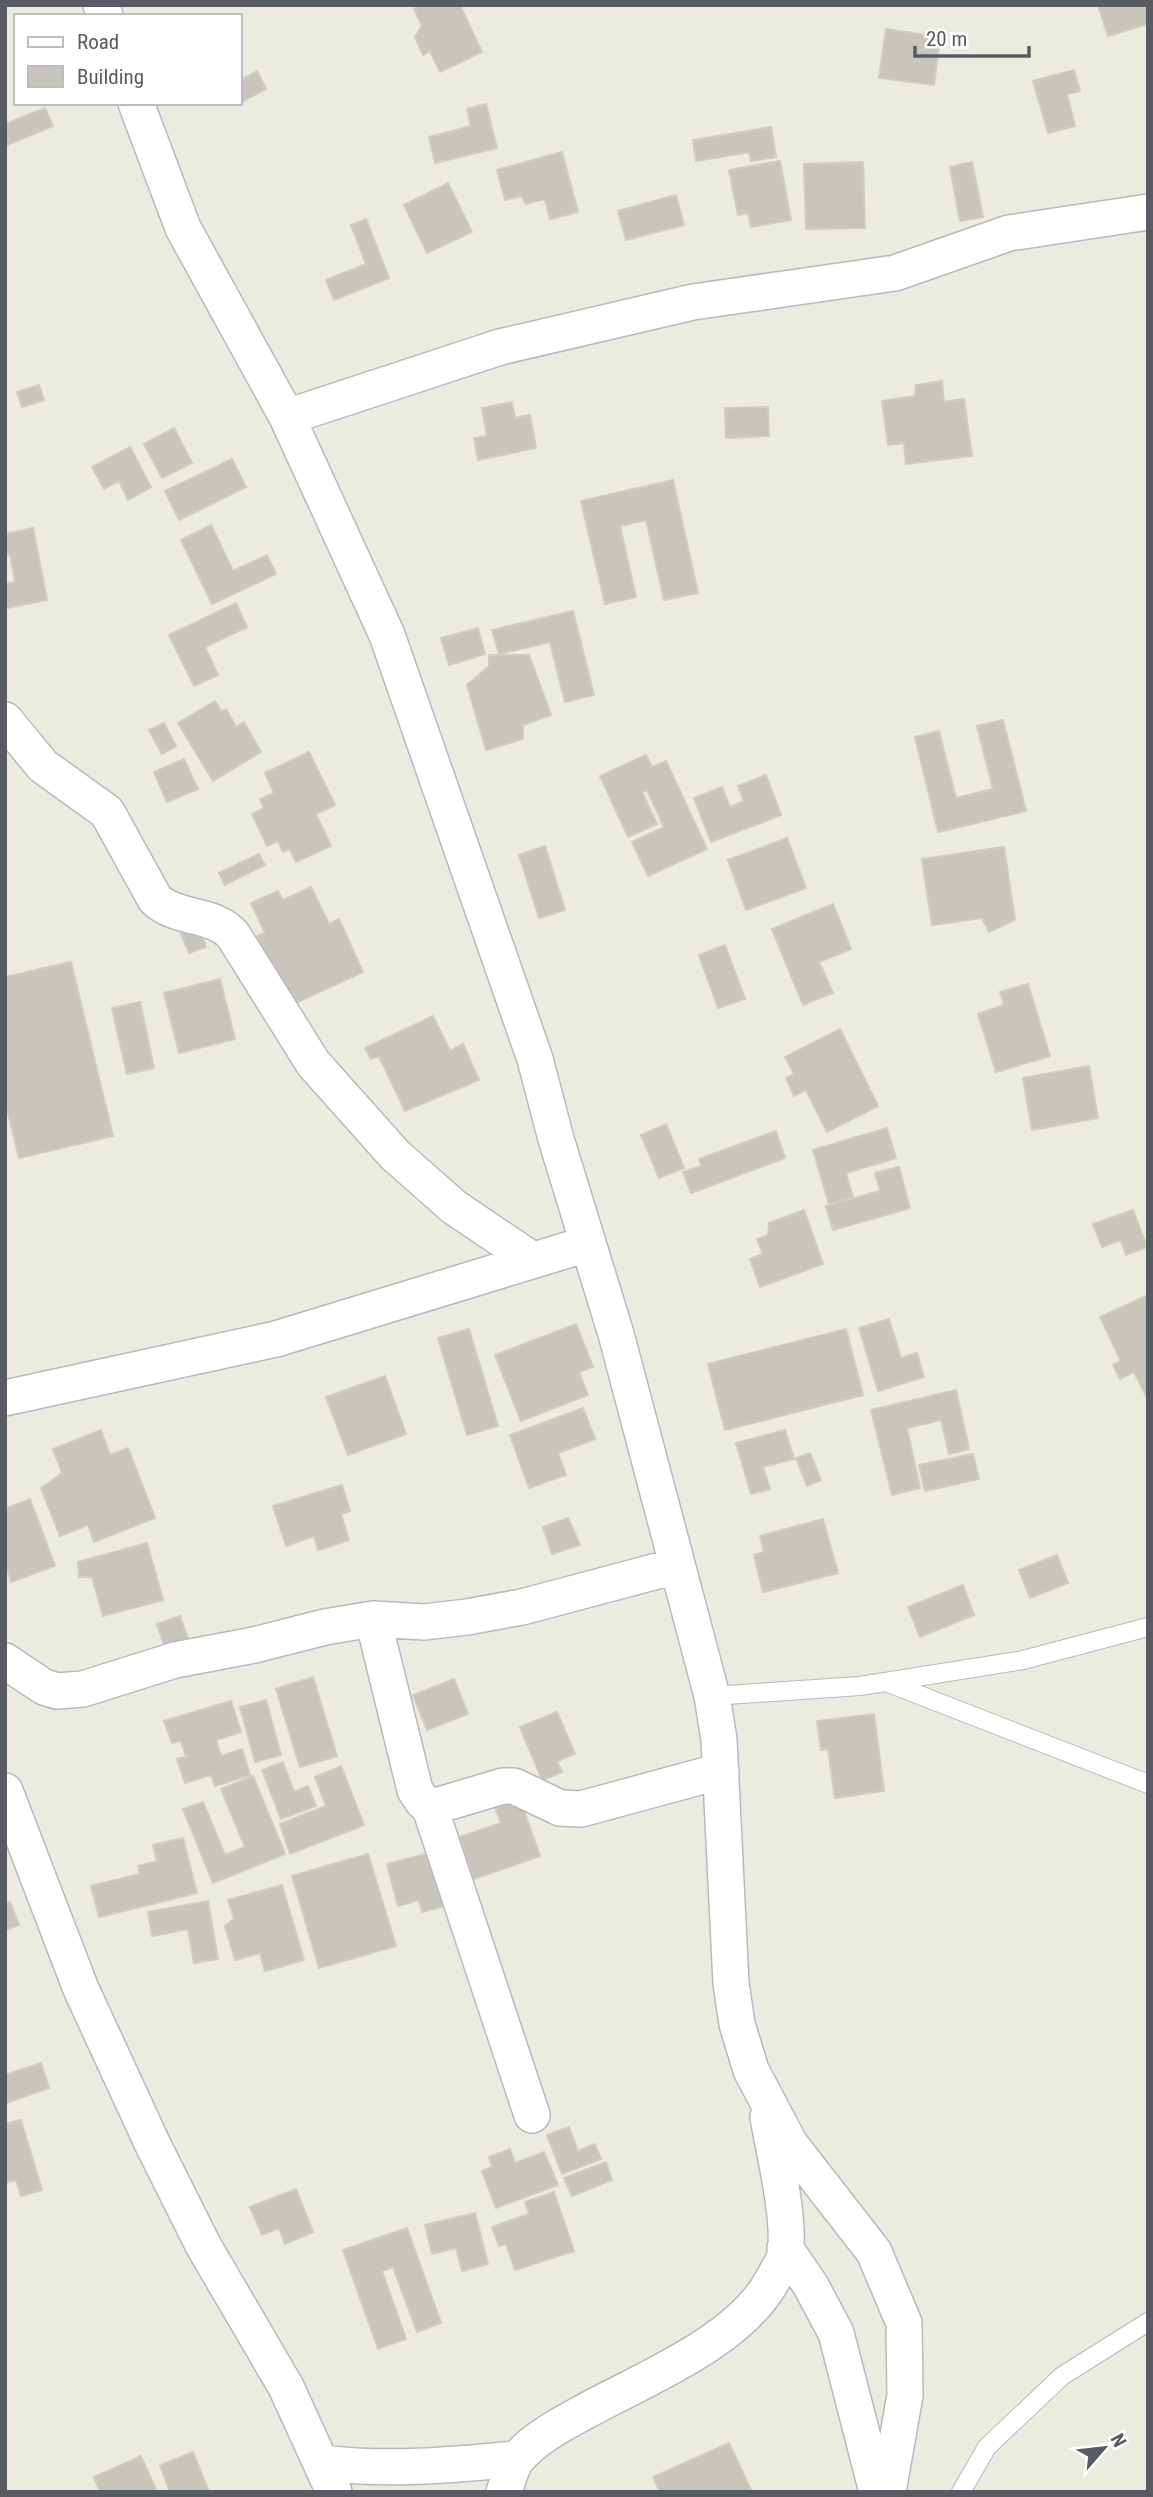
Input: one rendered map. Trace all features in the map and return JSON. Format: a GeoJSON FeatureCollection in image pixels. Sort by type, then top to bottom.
{"type":"FeatureCollection","features":[{"type":"Feature","properties":{"kind":"street"},"geometry":{"type":"LineString","coordinates":[[137,105],[183,228],[286,417],[387,635],[535,1059],[587,1244],[616,1334],[712,1696],[721,1771],[730,1983],[737,2024],[751,2070],[790,2144],[874,2252],[904,2323],[905,2395],[888,2492]]}},
{"type":"Feature","properties":{"kind":"street"},"geometry":{"type":"LineString","coordinates":[[286,417],[500,347],[693,302],[895,273],[1009,233],[1148,212]]}},
{"type":"Feature","properties":{"kind":"street"},"geometry":{"type":"LineString","coordinates":[[5,720],[43,766],[107,812],[155,899],[163,906],[219,923],[233,935],[313,1063],[395,1155],[454,1207],[531,1259]]}},
{"type":"Feature","properties":{"kind":"street"},"geometry":{"type":"LineString","coordinates":[[5,1398],[276,1339],[587,1244]]}},
{"type":"Feature","properties":{"kind":"street"},"geometry":{"type":"LineString","coordinates":[[5,1661],[44,1687],[57,1691],[83,1689],[175,1660],[254,1645],[325,1627],[373,1619],[424,1622],[467,1617],[522,1607],[676,1566]]}},
{"type":"Feature","properties":{"kind":"street"},"geometry":{"type":"LineString","coordinates":[[373,1619],[415,1790],[429,1805],[532,2115]]}},
{"type":"Feature","properties":{"kind":"street"},"geometry":{"type":"LineString","coordinates":[[429,1805],[436,1807],[503,1786],[514,1786],[560,1808],[581,1809],[721,1771]]}},
{"type":"Feature","properties":{"kind":"street"},"geometry":{"type":"LineString","coordinates":[[5,1791],[80,1989],[153,2145],[203,2245],[286,2387],[329,2477],[371,2469],[516,2459],[567,2421],[739,2322],[767,2291],[785,2256],[785,2224],[765,2096]]}},
{"type":"Feature","properties":{"kind":"street"},"geometry":{"type":"LineString","coordinates":[[785,2248],[811,2286],[836,2333],[877,2492]]}},
{"type":"Feature","properties":{"kind":"street"},"geometry":{"type":"LineString","coordinates":[[504,2492],[516,2459]]}},
{"type":"Feature","properties":{"kind":"lane"},"geometry":{"type":"LineString","coordinates":[[712,1696],[886,1682],[1023,1660],[1148,1627]]}},
{"type":"Feature","properties":{"kind":"lane"},"geometry":{"type":"LineString","coordinates":[[886,1682],[1148,1784]]}},
{"type":"Feature","properties":{"kind":"lane"},"geometry":{"type":"LineString","coordinates":[[961,2492],[987,2448],[1062,2376],[1148,2322]]}},
{"type":"Feature","properties":{"kind":"building"},"geometry":{"type":"Polygon","coordinates":[[[422,5],[460,5],[482,52],[440,72],[430,51],[423,55],[415,37],[422,26],[414,9],[422,5]]]}},
{"type":"Feature","properties":{"kind":"building"},"geometry":{"type":"Polygon","coordinates":[[[1098,5],[1148,5],[1148,24],[1108,36],[1098,5]]]}},
{"type":"Feature","properties":{"kind":"building"},"geometry":{"type":"Polygon","coordinates":[[[886,29],[940,37],[934,85],[879,78],[886,29]]]}},
{"type":"Feature","properties":{"kind":"building"},"geometry":{"type":"Polygon","coordinates":[[[1074,70],[1080,91],[1067,94],[1075,126],[1048,133],[1033,81],[1074,70]]]}},
{"type":"Feature","properties":{"kind":"building"},"geometry":{"type":"Polygon","coordinates":[[[257,71],[266,89],[242,102],[242,79],[257,71]]]}},
{"type":"Feature","properties":{"kind":"building"},"geometry":{"type":"Polygon","coordinates":[[[486,104],[497,148],[435,163],[429,137],[471,126],[467,109],[486,104]]]}},
{"type":"Feature","properties":{"kind":"building"},"geometry":{"type":"Polygon","coordinates":[[[45,108],[53,126],[5,146],[5,124],[45,108]]]}},
{"type":"Feature","properties":{"kind":"building"},"geometry":{"type":"Polygon","coordinates":[[[771,127],[776,157],[751,161],[749,152],[696,161],[693,140],[771,127]]]}},
{"type":"Feature","properties":{"kind":"building"},"geometry":{"type":"Polygon","coordinates":[[[562,152],[578,212],[550,219],[545,199],[526,204],[521,196],[505,200],[497,170],[562,152]]]}},
{"type":"Feature","properties":{"kind":"building"},"geometry":{"type":"Polygon","coordinates":[[[780,161],[791,220],[751,227],[748,213],[738,215],[729,170],[780,161]]]}},
{"type":"Feature","properties":{"kind":"building"},"geometry":{"type":"Polygon","coordinates":[[[863,162],[865,228],[806,229],[804,164],[863,162]]]}},
{"type":"Feature","properties":{"kind":"building"},"geometry":{"type":"Polygon","coordinates":[[[972,162],[983,217],[960,221],[950,167],[972,162]]]}},
{"type":"Feature","properties":{"kind":"building"},"geometry":{"type":"Polygon","coordinates":[[[448,183],[472,232],[427,253],[404,205],[448,183]]]}},
{"type":"Feature","properties":{"kind":"building"},"geometry":{"type":"Polygon","coordinates":[[[676,195],[684,225],[626,240],[618,211],[676,195]]]}},
{"type":"Feature","properties":{"kind":"building"},"geometry":{"type":"Polygon","coordinates":[[[366,219],[389,278],[334,300],[326,280],[366,264],[351,225],[366,219]]]}},
{"type":"Feature","properties":{"kind":"building"},"geometry":{"type":"Polygon","coordinates":[[[942,381],[944,402],[964,399],[972,456],[906,464],[904,443],[888,445],[882,401],[915,396],[916,385],[942,381]]]}},
{"type":"Feature","properties":{"kind":"building"},"geometry":{"type":"Polygon","coordinates":[[[39,385],[44,400],[22,407],[17,392],[39,385]]]}},
{"type":"Feature","properties":{"kind":"building"},"geometry":{"type":"Polygon","coordinates":[[[512,402],[515,418],[530,415],[536,448],[478,460],[474,438],[487,436],[482,408],[512,402]]]}},
{"type":"Feature","properties":{"kind":"building"},"geometry":{"type":"Polygon","coordinates":[[[768,407],[769,436],[726,438],[725,408],[768,407]]]}},
{"type":"Feature","properties":{"kind":"building"},"geometry":{"type":"Polygon","coordinates":[[[174,428],[192,463],[162,478],[144,444],[174,428]]]}},
{"type":"Feature","properties":{"kind":"building"},"geometry":{"type":"Polygon","coordinates":[[[130,447],[151,487],[128,500],[119,481],[104,489],[92,467],[130,447]]]}},
{"type":"Feature","properties":{"kind":"building"},"geometry":{"type":"Polygon","coordinates":[[[232,459],[246,487],[179,520],[165,491],[232,459]]]}},
{"type":"Feature","properties":{"kind":"building"},"geometry":{"type":"Polygon","coordinates":[[[673,480],[698,593],[664,600],[646,520],[620,526],[636,597],[605,604],[581,501],[673,480]]]}},
{"type":"Feature","properties":{"kind":"building"},"geometry":{"type":"Polygon","coordinates":[[[211,525],[233,571],[267,555],[276,574],[212,604],[181,540],[211,525]]]}},
{"type":"Feature","properties":{"kind":"building"},"geometry":{"type":"Polygon","coordinates":[[[33,528],[47,600],[7,608],[5,584],[15,582],[10,554],[5,555],[5,534],[33,528]]]}},
{"type":"Feature","properties":{"kind":"building"},"geometry":{"type":"Polygon","coordinates":[[[236,603],[247,627],[205,647],[218,675],[194,686],[169,635],[236,603]]]}},
{"type":"Feature","properties":{"kind":"building"},"geometry":{"type":"Polygon","coordinates":[[[573,611],[594,695],[565,702],[550,642],[499,654],[492,630],[573,611]]]}},
{"type":"Feature","properties":{"kind":"building"},"geometry":{"type":"Polygon","coordinates":[[[478,628],[485,654],[449,665],[441,638],[478,628]]]}},
{"type":"Feature","properties":{"kind":"building"},"geometry":{"type":"Polygon","coordinates":[[[489,655],[529,655],[551,715],[523,725],[523,739],[486,750],[467,685],[489,666],[489,655]]]}},
{"type":"Feature","properties":{"kind":"building"},"geometry":{"type":"Polygon","coordinates":[[[215,701],[222,712],[226,709],[236,727],[244,722],[261,752],[213,781],[178,723],[215,701]]]}},
{"type":"Feature","properties":{"kind":"building"},"geometry":{"type":"Polygon","coordinates":[[[1003,720],[1026,811],[938,832],[915,737],[939,731],[956,798],[993,789],[977,726],[1003,720]]]}},
{"type":"Feature","properties":{"kind":"building"},"geometry":{"type":"Polygon","coordinates":[[[164,723],[176,746],[162,754],[149,730],[164,723]]]}},
{"type":"Feature","properties":{"kind":"building"},"geometry":{"type":"Polygon","coordinates":[[[309,752],[335,805],[316,814],[331,846],[296,862],[290,849],[283,852],[278,841],[267,846],[252,814],[264,808],[260,799],[274,793],[265,773],[309,752]]]}},
{"type":"Feature","properties":{"kind":"building"},"geometry":{"type":"Polygon","coordinates":[[[646,755],[652,767],[666,761],[707,849],[648,876],[632,842],[664,827],[647,790],[642,792],[657,824],[628,837],[600,776],[646,755]]]}},
{"type":"Feature","properties":{"kind":"building"},"geometry":{"type":"Polygon","coordinates":[[[184,759],[198,789],[167,802],[154,772],[184,759]]]}},
{"type":"Feature","properties":{"kind":"building"},"geometry":{"type":"Polygon","coordinates":[[[766,775],[781,815],[711,842],[694,798],[722,787],[730,807],[744,801],[738,786],[766,775]]]}},
{"type":"Feature","properties":{"kind":"building"},"geometry":{"type":"Polygon","coordinates":[[[787,838],[806,888],[746,910],[728,860],[787,838]]]}},
{"type":"Feature","properties":{"kind":"building"},"geometry":{"type":"Polygon","coordinates":[[[545,846],[565,910],[539,918],[519,855],[545,846]]]}},
{"type":"Feature","properties":{"kind":"building"},"geometry":{"type":"Polygon","coordinates":[[[1004,847],[1015,920],[989,932],[982,918],[932,925],[922,859],[1004,847]]]}},
{"type":"Feature","properties":{"kind":"building"},"geometry":{"type":"Polygon","coordinates":[[[259,854],[265,865],[225,885],[219,873],[259,854]]]}},
{"type":"Feature","properties":{"kind":"building"},"geometry":{"type":"Polygon","coordinates":[[[311,887],[329,924],[339,919],[363,972],[287,1007],[255,937],[265,933],[251,903],[278,891],[283,900],[311,887]]]}},
{"type":"Feature","properties":{"kind":"building"},"geometry":{"type":"Polygon","coordinates":[[[833,904],[851,949],[819,962],[833,993],[803,1005],[772,929],[833,904]]]}},
{"type":"Feature","properties":{"kind":"building"},"geometry":{"type":"Polygon","coordinates":[[[199,927],[206,947],[189,953],[181,934],[199,927]]]}},
{"type":"Feature","properties":{"kind":"building"},"geometry":{"type":"Polygon","coordinates":[[[725,945],[745,999],[718,1008],[699,955],[725,945]]]}},
{"type":"Feature","properties":{"kind":"building"},"geometry":{"type":"Polygon","coordinates":[[[71,962],[113,1136],[19,1158],[5,1101],[5,977],[71,962]]]}},
{"type":"Feature","properties":{"kind":"building"},"geometry":{"type":"Polygon","coordinates":[[[220,979],[235,1039],[179,1053],[164,993],[220,979]]]}},
{"type":"Feature","properties":{"kind":"building"},"geometry":{"type":"Polygon","coordinates":[[[1028,984],[1050,1056],[996,1072],[978,1014],[1004,1005],[1000,992],[1028,984]]]}},
{"type":"Feature","properties":{"kind":"building"},"geometry":{"type":"Polygon","coordinates":[[[140,1002],[154,1068],[127,1074],[112,1008],[140,1002]]]}},
{"type":"Feature","properties":{"kind":"building"},"geometry":{"type":"Polygon","coordinates":[[[433,1016],[450,1051],[463,1044],[479,1080],[405,1111],[379,1056],[371,1059],[365,1048],[433,1016]]]}},
{"type":"Feature","properties":{"kind":"building"},"geometry":{"type":"Polygon","coordinates":[[[840,1029],[878,1106],[827,1132],[806,1090],[794,1096],[786,1078],[794,1074],[785,1057],[840,1029]]]}},
{"type":"Feature","properties":{"kind":"building"},"geometry":{"type":"Polygon","coordinates":[[[1089,1066],[1098,1118],[1032,1130],[1023,1078],[1089,1066]]]}},
{"type":"Feature","properties":{"kind":"building"},"geometry":{"type":"Polygon","coordinates":[[[666,1124],[684,1168],[659,1178],[641,1135],[666,1124]]]}},
{"type":"Feature","properties":{"kind":"building"},"geometry":{"type":"Polygon","coordinates":[[[887,1128],[896,1158],[846,1173],[853,1197],[829,1204],[813,1150],[887,1128]]]}},
{"type":"Feature","properties":{"kind":"building"},"geometry":{"type":"Polygon","coordinates":[[[776,1131],[785,1158],[691,1193],[683,1172],[702,1166],[699,1159],[776,1131]]]}},
{"type":"Feature","properties":{"kind":"building"},"geometry":{"type":"Polygon","coordinates":[[[899,1167],[910,1208],[833,1230],[826,1206],[880,1191],[875,1173],[899,1167]]]}},
{"type":"Feature","properties":{"kind":"building"},"geometry":{"type":"Polygon","coordinates":[[[804,1210],[823,1264],[760,1287],[750,1259],[763,1254],[757,1239],[768,1235],[769,1223],[804,1210]]]}},
{"type":"Feature","properties":{"kind":"building"},"geometry":{"type":"Polygon","coordinates":[[[1133,1210],[1147,1247],[1126,1255],[1121,1240],[1102,1247],[1093,1224],[1133,1210]]]}},
{"type":"Feature","properties":{"kind":"building"},"geometry":{"type":"Polygon","coordinates":[[[1148,1295],[1146,1396],[1134,1372],[1120,1379],[1113,1365],[1121,1361],[1100,1317],[1148,1295]]]}},
{"type":"Feature","properties":{"kind":"building"},"geometry":{"type":"Polygon","coordinates":[[[889,1319],[901,1358],[917,1353],[924,1377],[878,1391],[859,1328],[889,1319]]]}},
{"type":"Feature","properties":{"kind":"building"},"geometry":{"type":"Polygon","coordinates":[[[576,1324],[593,1367],[579,1372],[588,1395],[521,1421],[495,1355],[576,1324]]]}},
{"type":"Feature","properties":{"kind":"building"},"geometry":{"type":"Polygon","coordinates":[[[469,1329],[498,1426],[467,1435],[438,1338],[469,1329]]]}},
{"type":"Feature","properties":{"kind":"building"},"geometry":{"type":"Polygon","coordinates":[[[846,1329],[863,1395],[725,1430],[708,1364],[846,1329]]]}},
{"type":"Feature","properties":{"kind":"building"},"geometry":{"type":"Polygon","coordinates":[[[385,1376],[406,1434],[348,1455],[326,1397],[385,1376]]]}},
{"type":"Feature","properties":{"kind":"building"},"geometry":{"type":"Polygon","coordinates":[[[956,1390],[969,1449],[949,1454],[941,1420],[907,1428],[920,1488],[892,1495],[871,1410],[956,1390]]]}},
{"type":"Feature","properties":{"kind":"building"},"geometry":{"type":"Polygon","coordinates":[[[583,1408],[595,1439],[558,1453],[566,1475],[529,1488],[510,1435],[583,1408]]]}},
{"type":"Feature","properties":{"kind":"building"},"geometry":{"type":"Polygon","coordinates":[[[101,1430],[110,1455],[128,1448],[155,1518],[94,1542],[88,1525],[60,1536],[41,1488],[62,1473],[53,1449],[101,1430]]]}},
{"type":"Feature","properties":{"kind":"building"},"geometry":{"type":"Polygon","coordinates":[[[785,1430],[794,1459],[763,1467],[770,1489],[751,1494],[736,1443],[785,1430]]]}},
{"type":"Feature","properties":{"kind":"building"},"geometry":{"type":"Polygon","coordinates":[[[810,1453],[821,1480],[807,1486],[796,1458],[810,1453]]]}},
{"type":"Feature","properties":{"kind":"building"},"geometry":{"type":"Polygon","coordinates":[[[973,1454],[979,1479],[925,1491],[919,1465],[973,1454]]]}},
{"type":"Feature","properties":{"kind":"building"},"geometry":{"type":"Polygon","coordinates":[[[342,1485],[350,1511],[341,1514],[349,1540],[318,1550],[314,1536],[286,1546],[273,1506],[342,1485]]]}},
{"type":"Feature","properties":{"kind":"building"},"geometry":{"type":"Polygon","coordinates":[[[30,1499],[55,1566],[11,1582],[8,1571],[5,1572],[5,1503],[7,1508],[30,1499]]]}},
{"type":"Feature","properties":{"kind":"building"},"geometry":{"type":"Polygon","coordinates":[[[568,1518],[580,1545],[552,1554],[543,1527],[568,1518]]]}},
{"type":"Feature","properties":{"kind":"building"},"geometry":{"type":"Polygon","coordinates":[[[823,1519],[838,1573],[763,1592],[754,1555],[764,1552],[760,1536],[823,1519]]]}},
{"type":"Feature","properties":{"kind":"building"},"geometry":{"type":"Polygon","coordinates":[[[147,1543],[163,1600],[103,1616],[92,1577],[79,1577],[78,1562],[147,1543]]]}},
{"type":"Feature","properties":{"kind":"building"},"geometry":{"type":"Polygon","coordinates":[[[1057,1555],[1068,1583],[1030,1598],[1019,1570],[1057,1555]]]}},
{"type":"Feature","properties":{"kind":"building"},"geometry":{"type":"Polygon","coordinates":[[[963,1585],[974,1615],[920,1637],[908,1607],[963,1585]]]}},
{"type":"Feature","properties":{"kind":"building"},"geometry":{"type":"Polygon","coordinates":[[[180,1616],[191,1647],[167,1654],[157,1624],[180,1616]]]}},
{"type":"Feature","properties":{"kind":"building"},"geometry":{"type":"Polygon","coordinates":[[[313,1677],[337,1756],[300,1767],[276,1689],[313,1677]]]}},
{"type":"Feature","properties":{"kind":"building"},"geometry":{"type":"Polygon","coordinates":[[[454,1679],[468,1714],[427,1730],[413,1695],[454,1679]]]}},
{"type":"Feature","properties":{"kind":"building"},"geometry":{"type":"Polygon","coordinates":[[[266,1700],[281,1755],[255,1762],[240,1707],[266,1700]]]}},
{"type":"Feature","properties":{"kind":"building"},"geometry":{"type":"Polygon","coordinates":[[[231,1701],[241,1732],[216,1740],[221,1756],[242,1749],[250,1775],[215,1786],[211,1775],[185,1783],[177,1759],[186,1757],[181,1741],[172,1743],[164,1721],[231,1701]]]}},
{"type":"Feature","properties":{"kind":"building"},"geometry":{"type":"Polygon","coordinates":[[[557,1712],[575,1754],[557,1761],[562,1772],[542,1780],[520,1727],[557,1712]]]}},
{"type":"Feature","properties":{"kind":"building"},"geometry":{"type":"Polygon","coordinates":[[[874,1714],[884,1791],[835,1798],[828,1749],[821,1750],[817,1721],[874,1714]]]}},
{"type":"Feature","properties":{"kind":"building"},"geometry":{"type":"Polygon","coordinates":[[[283,1762],[294,1792],[308,1786],[316,1806],[281,1819],[262,1770],[283,1762]]]}},
{"type":"Feature","properties":{"kind":"building"},"geometry":{"type":"Polygon","coordinates":[[[341,1766],[364,1825],[290,1854],[280,1824],[326,1806],[315,1777],[341,1766]]]}},
{"type":"Feature","properties":{"kind":"building"},"geometry":{"type":"Polygon","coordinates":[[[253,1776],[285,1854],[213,1883],[183,1809],[203,1802],[225,1855],[245,1847],[221,1789],[253,1776]]]}},
{"type":"Feature","properties":{"kind":"building"},"geometry":{"type":"Polygon","coordinates":[[[518,1794],[540,1856],[474,1879],[460,1837],[501,1823],[493,1802],[518,1794]]]}},
{"type":"Feature","properties":{"kind":"building"},"geometry":{"type":"Polygon","coordinates":[[[183,1838],[197,1893],[99,1917],[91,1886],[140,1874],[138,1866],[157,1861],[153,1845],[183,1838]]]}},
{"type":"Feature","properties":{"kind":"building"},"geometry":{"type":"Polygon","coordinates":[[[453,1847],[467,1900],[422,1912],[419,1900],[398,1906],[387,1864],[453,1847]]]}},
{"type":"Feature","properties":{"kind":"building"},"geometry":{"type":"Polygon","coordinates":[[[368,1854],[396,1946],[319,1968],[292,1876],[368,1854]]]}},
{"type":"Feature","properties":{"kind":"building"},"geometry":{"type":"Polygon","coordinates":[[[282,1885],[304,1960],[265,1971],[260,1953],[235,1960],[225,1926],[234,1919],[228,1900],[282,1885]]]}},
{"type":"Feature","properties":{"kind":"building"},"geometry":{"type":"Polygon","coordinates":[[[208,1901],[218,1959],[194,1963],[188,1929],[152,1936],[148,1912],[208,1901]]]}},
{"type":"Feature","properties":{"kind":"building"},"geometry":{"type":"Polygon","coordinates":[[[10,1902],[19,1925],[5,1930],[5,1904],[10,1902]]]}},
{"type":"Feature","properties":{"kind":"building"},"geometry":{"type":"Polygon","coordinates":[[[41,2063],[49,2088],[6,2103],[5,2075],[41,2063]]]}},
{"type":"Feature","properties":{"kind":"building"},"geometry":{"type":"Polygon","coordinates":[[[21,2120],[42,2190],[21,2196],[16,2180],[5,2183],[5,2124],[21,2120]]]}},
{"type":"Feature","properties":{"kind":"building"},"geometry":{"type":"Polygon","coordinates":[[[569,2127],[578,2151],[595,2144],[601,2159],[562,2174],[547,2135],[569,2127]]]}},
{"type":"Feature","properties":{"kind":"building"},"geometry":{"type":"Polygon","coordinates":[[[510,2149],[515,2163],[544,2152],[558,2185],[496,2208],[482,2171],[492,2167],[489,2157],[510,2149]]]}},
{"type":"Feature","properties":{"kind":"building"},"geometry":{"type":"Polygon","coordinates":[[[606,2162],[612,2180],[572,2196],[564,2178],[606,2162]]]}},
{"type":"Feature","properties":{"kind":"building"},"geometry":{"type":"Polygon","coordinates":[[[296,2189],[313,2232],[285,2244],[279,2228],[262,2235],[250,2207],[296,2189]]]}},
{"type":"Feature","properties":{"kind":"building"},"geometry":{"type":"Polygon","coordinates":[[[554,2192],[574,2251],[515,2270],[506,2244],[499,2246],[492,2227],[529,2214],[525,2202],[554,2192]]]}},
{"type":"Feature","properties":{"kind":"building"},"geometry":{"type":"Polygon","coordinates":[[[475,2213],[488,2264],[462,2271],[456,2248],[432,2254],[425,2225],[475,2213]]]}},
{"type":"Feature","properties":{"kind":"building"},"geometry":{"type":"Polygon","coordinates":[[[407,2228],[441,2323],[417,2332],[393,2267],[382,2271],[406,2339],[378,2349],[343,2250],[407,2228]]]}},
{"type":"Feature","properties":{"kind":"building"},"geometry":{"type":"Polygon","coordinates":[[[729,2443],[752,2492],[660,2492],[653,2477],[729,2443]]]}},
{"type":"Feature","properties":{"kind":"building"},"geometry":{"type":"Polygon","coordinates":[[[193,2452],[209,2492],[170,2492],[160,2465],[193,2452]]]}},
{"type":"Feature","properties":{"kind":"building"},"geometry":{"type":"Polygon","coordinates":[[[141,2456],[157,2492],[100,2492],[94,2477],[141,2456]]]}}]}
